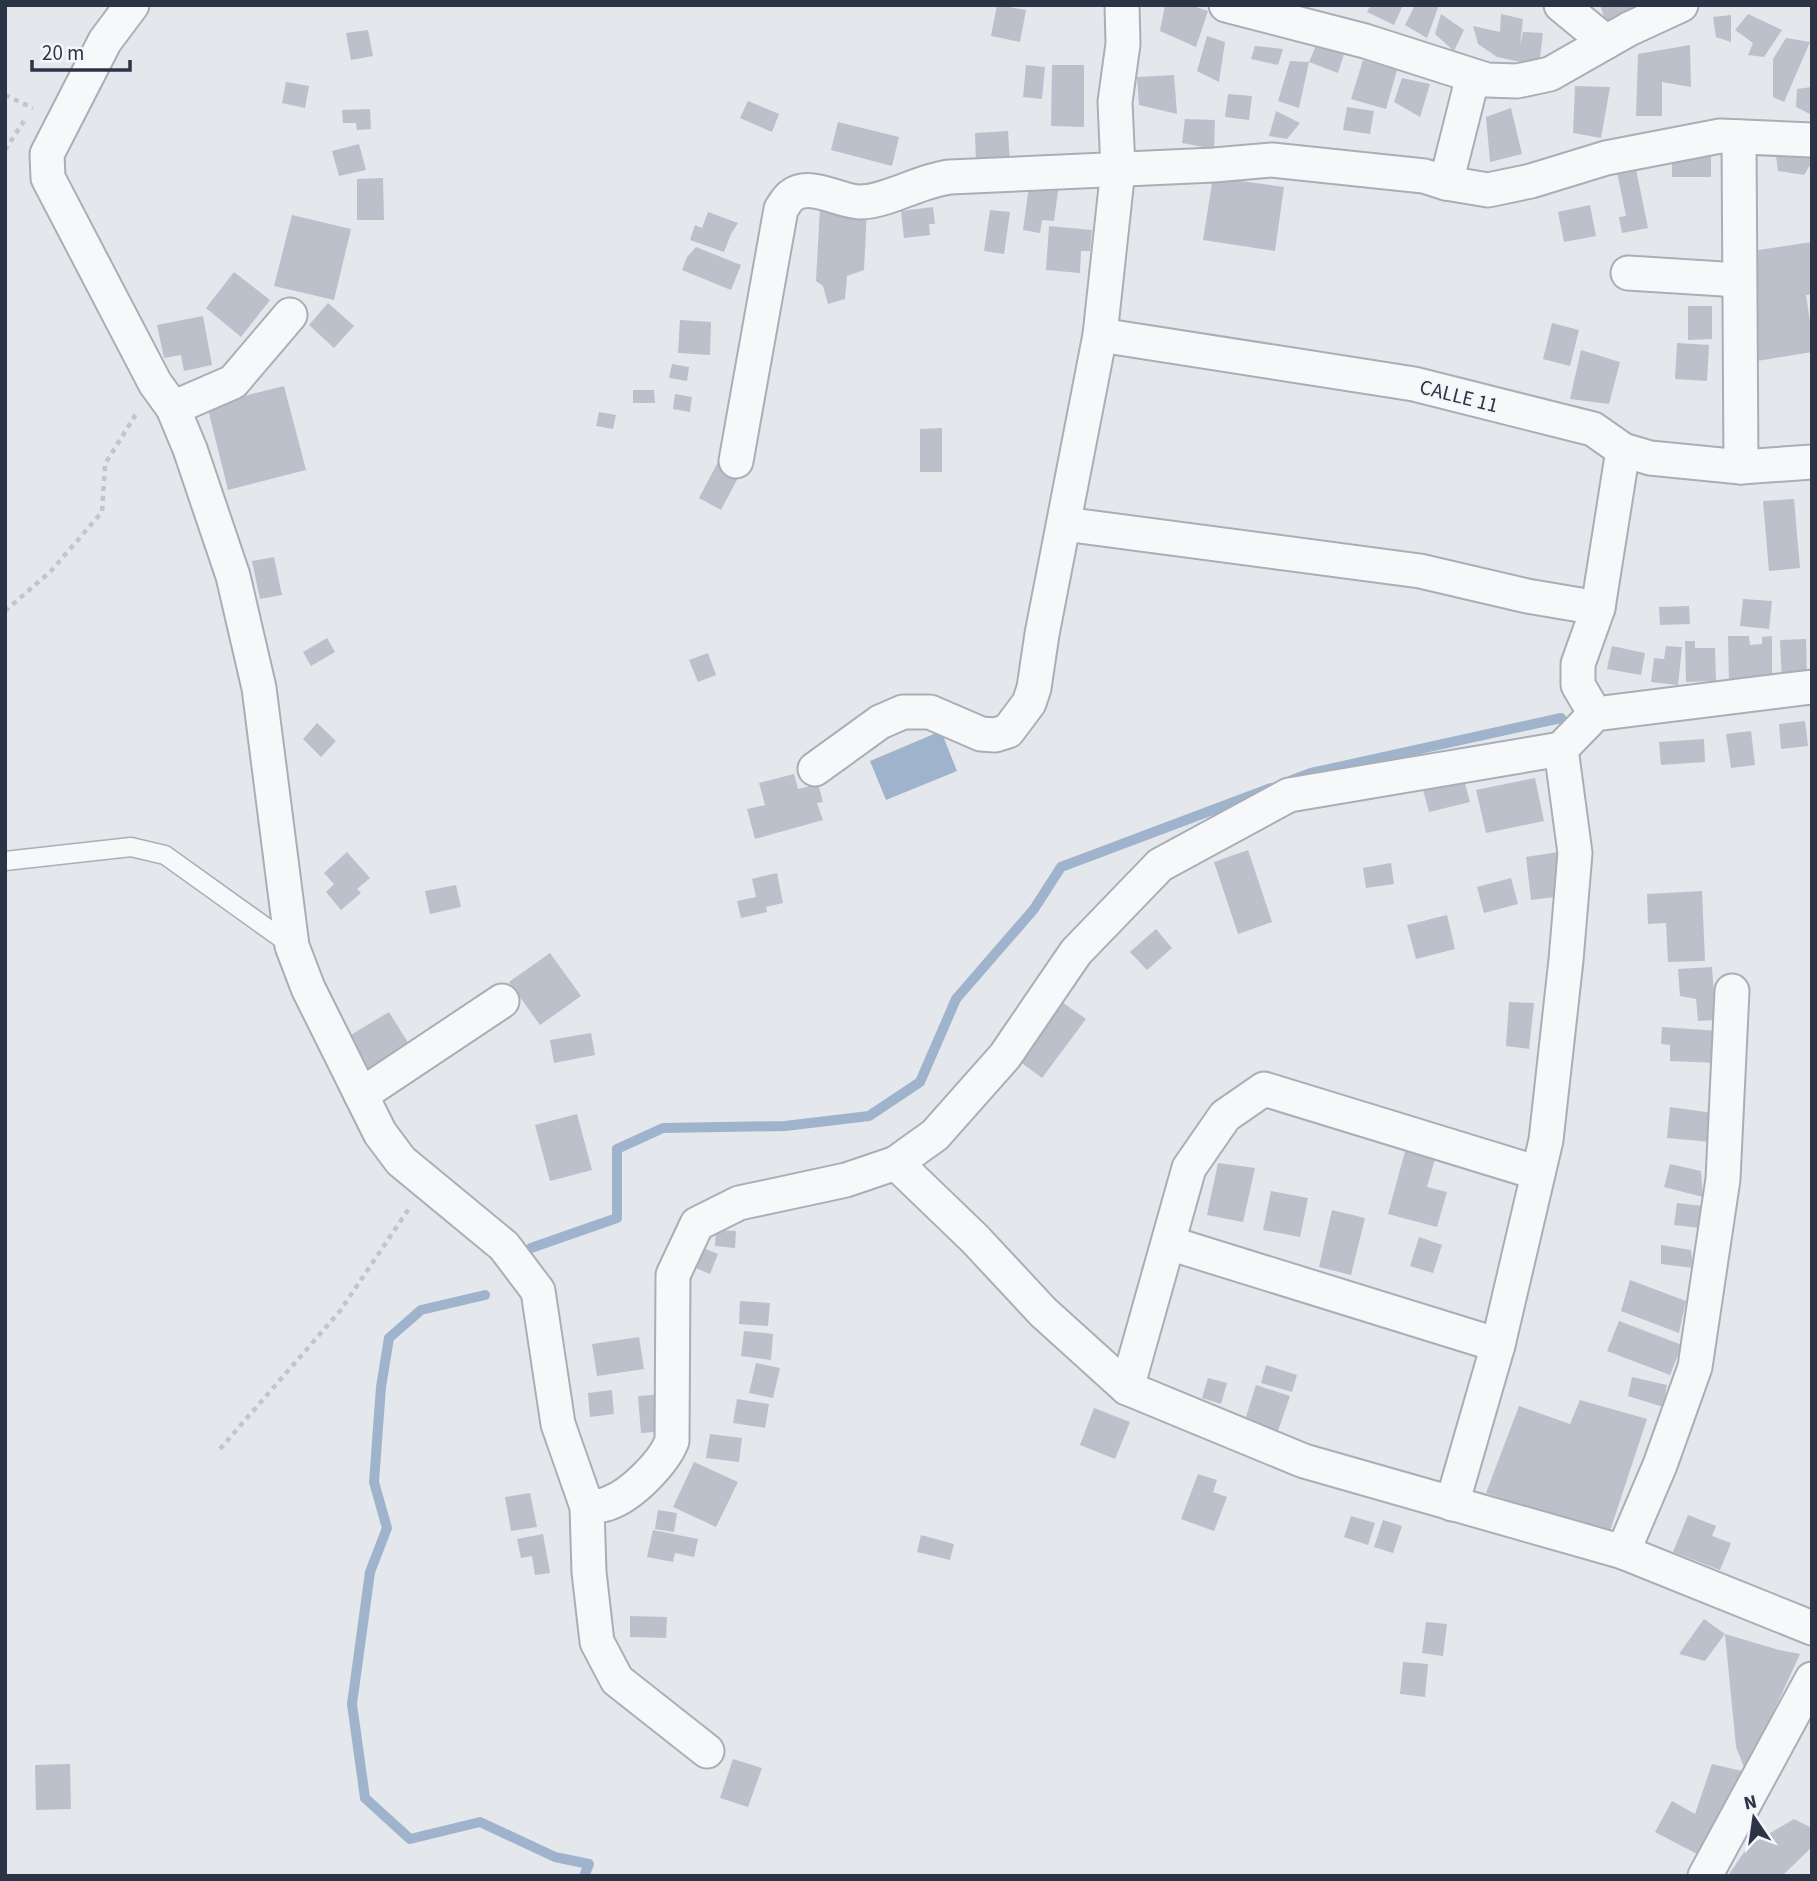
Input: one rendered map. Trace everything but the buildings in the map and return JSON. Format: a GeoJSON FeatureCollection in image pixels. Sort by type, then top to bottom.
{"type":"FeatureCollection","features":[{"type":"Feature","properties":{"kind":"street"},"geometry":{"type":"LineString","coordinates":[[132,5],[105,41],[47,154],[48,178],[190,449],[233,576],[259,688],[292,946],[308,988],[380,1133],[401,1161],[504,1246],[538,1291],[558,1424],[587,1507],[589,1572],[597,1642],[617,1680],[707,1751]]}},
{"type":"Feature","properties":{"kind":"street"},"geometry":{"type":"LineString","coordinates":[[815,769],[880,722],[902,712],[930,712],[981,734],[995,735],[1008,731],[1029,704],[1100,335],[1118,170],[1115,102],[1123,44],[1122,5]]}},
{"type":"Feature","properties":{"kind":"street"},"geometry":{"type":"LineString","coordinates":[[1227,5],[1288,13],[1473,76],[1487,80],[1517,81],[1550,74],[1606,42],[1681,5]]}},
{"type":"Feature","properties":{"kind":"street"},"geometry":{"type":"LineString","coordinates":[[1561,5],[1606,42]]}},
{"type":"Feature","properties":{"kind":"street"},"geometry":{"type":"LineString","coordinates":[[1446,183],[1473,76]]}},
{"type":"Feature","properties":{"kind":"street"},"geometry":{"type":"LineString","coordinates":[[736,461],[782,209],[792,195],[807,190],[860,202],[874,200],[935,179],[1272,160],[1424,176],[1446,183],[1488,190],[1531,181],[1606,158],[1720,136],[1812,140]]}},
{"type":"Feature","properties":{"kind":"street"},"geometry":{"type":"LineString","coordinates":[[1739,137],[1741,467]]}},
{"type":"Feature","properties":{"kind":"street"},"geometry":{"type":"LineString","coordinates":[[1628,273],[1739,280]]}},
{"type":"Feature","properties":{"kind":"street"},"geometry":{"type":"LineString","coordinates":[[164,396],[233,382],[290,316]]}},
{"type":"Feature","properties":{"kind":"street","name":"CALLE 11"},"geometry":{"type":"LineString","coordinates":[[1100,335],[1415,384],[1593,429],[1623,450],[1650,458],[1741,467],[1812,463]]}},
{"type":"Feature","properties":{"kind":"street"},"geometry":{"type":"LineString","coordinates":[[1595,714],[1578,685],[1578,664],[1598,608],[1623,450]]}},
{"type":"Feature","properties":{"kind":"street"},"geometry":{"type":"LineString","coordinates":[[1064,524],[1420,571],[1527,596],[1598,608]]}},
{"type":"Feature","properties":{"kind":"street"},"geometry":{"type":"LineString","coordinates":[[587,1507],[609,1503],[631,1490],[667,1454],[672,1441],[673,1275],[696,1224],[739,1203],[846,1180],[896,1163],[935,1135],[1005,1056],[1076,952],[1160,865],[1289,795],[1561,749],[1595,714],[1812,687]]}},
{"type":"Feature","properties":{"kind":"street"},"geometry":{"type":"LineString","coordinates":[[1451,1504],[1498,1345],[1546,1140],[1575,853],[1561,749]]}},
{"type":"Feature","properties":{"kind":"street"},"geometry":{"type":"LineString","coordinates":[[1623,1552],[1660,1465],[1695,1367],[1723,1179],[1732,991]]}},
{"type":"Feature","properties":{"kind":"street"},"geometry":{"type":"LineString","coordinates":[[360,1095],[502,1001]]}},
{"type":"Feature","properties":{"kind":"street"},"geometry":{"type":"LineString","coordinates":[[1127,1388],[1189,1168],[1225,1116],[1264,1088],[1538,1173]]}},
{"type":"Feature","properties":{"kind":"street"},"geometry":{"type":"LineString","coordinates":[[896,1163],[975,1238],[1043,1312],[1127,1388],[1304,1461],[1623,1552],[1812,1628]]}},
{"type":"Feature","properties":{"kind":"street"},"geometry":{"type":"LineString","coordinates":[[1169,1243],[1498,1345]]}},
{"type":"Feature","properties":{"kind":"street"},"geometry":{"type":"LineString","coordinates":[[1705,1876],[1812,1679]]}},
{"type":"Feature","properties":{"kind":"lane"},"geometry":{"type":"LineString","coordinates":[[5,861],[131,847],[165,855],[292,946]]}},
{"type":"Feature","properties":{"kind":"path"},"geometry":{"type":"LineString","coordinates":[[5,611],[51,571],[102,512],[105,464],[164,396]]}},
{"type":"Feature","properties":{"kind":"path"},"geometry":{"type":"LineString","coordinates":[[220,1449],[340,1311],[426,1183]]}},
{"type":"Feature","properties":{"kind":"water"},"geometry":{"type":"Polygon","coordinates":[[[941,731],[957,771],[886,800],[870,761],[941,731]]]}},
{"type":"Feature","properties":{"kind":"waterway"},"geometry":{"type":"LineString","coordinates":[[1292,780],[1311,773],[1561,718]]}},
{"type":"Feature","properties":{"kind":"waterway"},"geometry":{"type":"LineString","coordinates":[[531,1248],[617,1218],[617,1149],[663,1128],[785,1126],[869,1116],[920,1082],[956,999],[1034,909],[1061,867],[1271,788]]}},
{"type":"Feature","properties":{"kind":"waterway"},"geometry":{"type":"LineString","coordinates":[[485,1295],[421,1310],[389,1338],[381,1387],[374,1482],[387,1528],[370,1572],[352,1704],[365,1798],[410,1839],[480,1822],[555,1857],[589,1864],[584,1876]]}}]}
